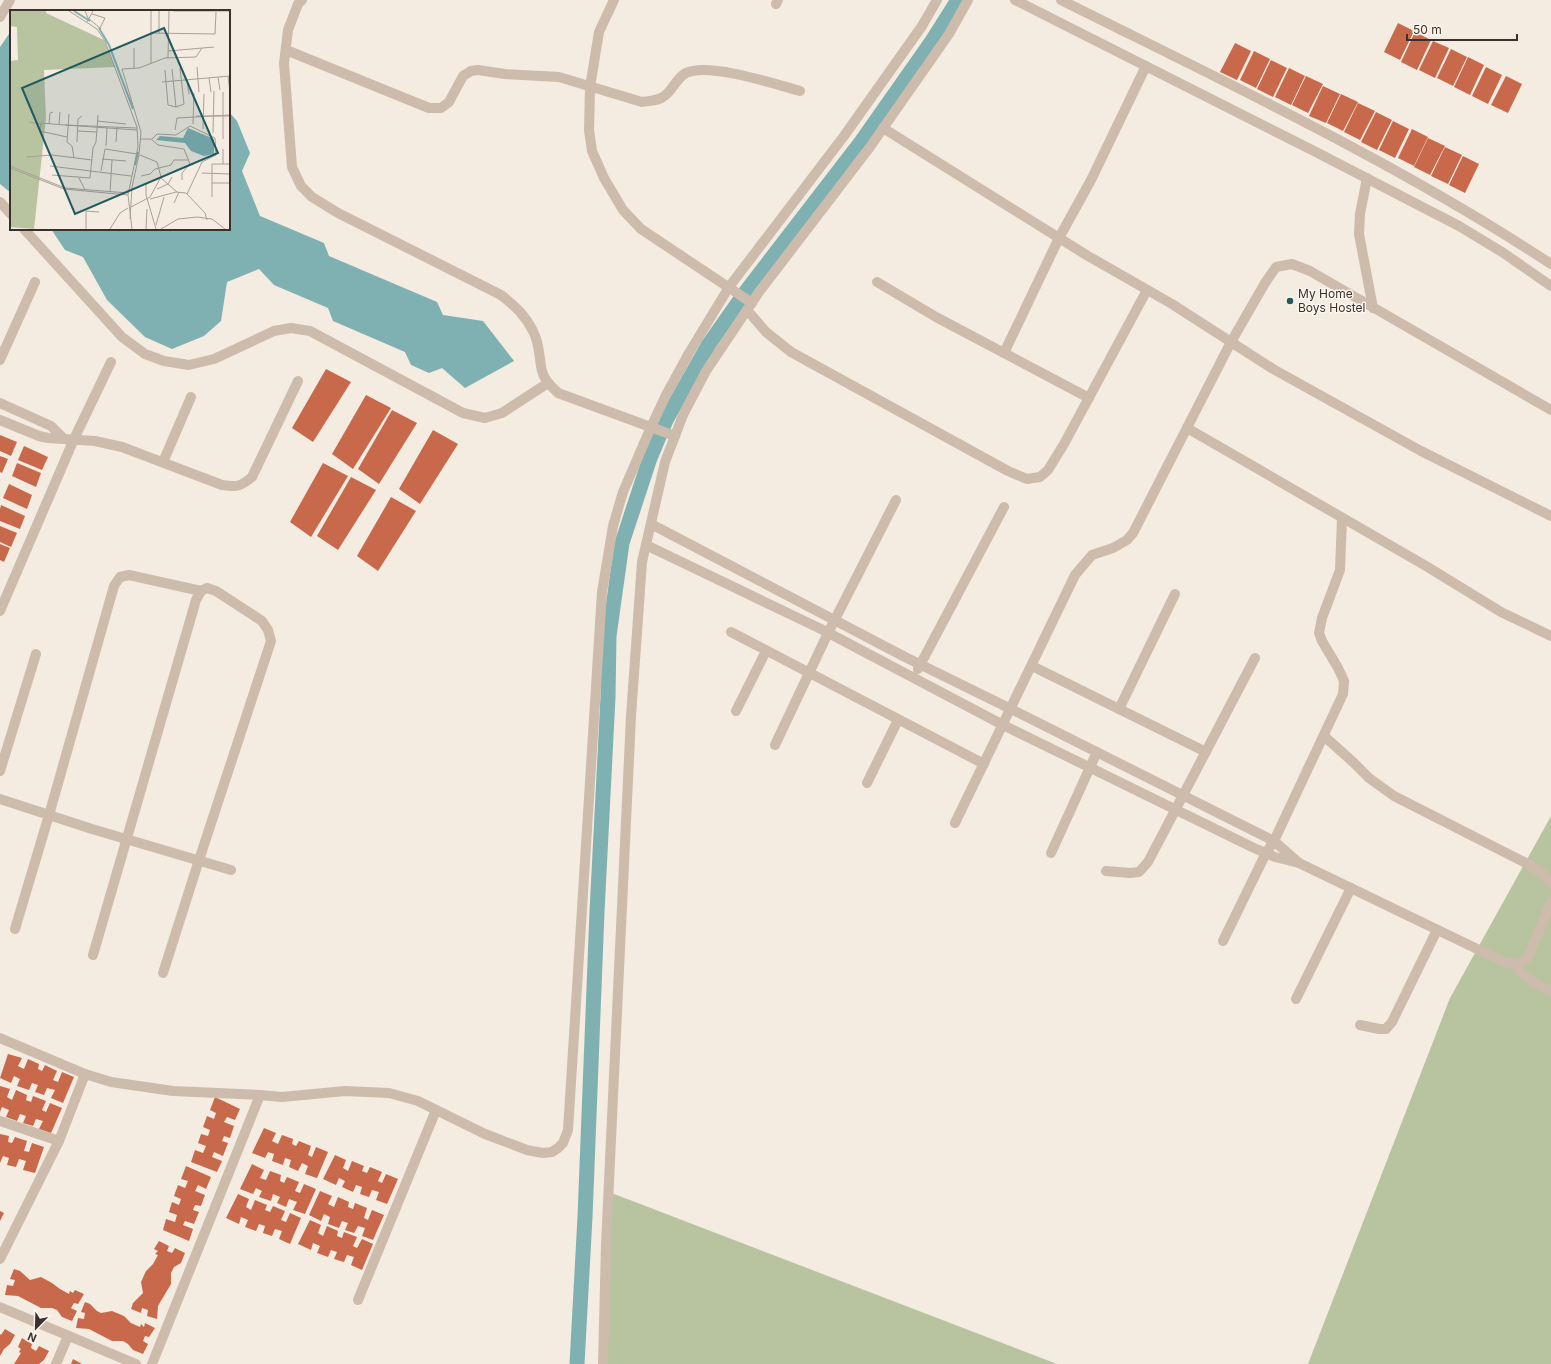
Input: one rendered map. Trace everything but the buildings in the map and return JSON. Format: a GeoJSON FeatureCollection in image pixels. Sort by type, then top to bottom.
{"type":"FeatureCollection","features":[{"type":"Feature","properties":{"kind":"street"},"geometry":{"type":"LineString","coordinates":[[0,17],[10,0]]}},
{"type":"Feature","properties":{"kind":"street"},"geometry":{"type":"LineString","coordinates":[[302,0],[298,4],[288,30],[284,63],[292,167],[301,186],[312,197],[338,213],[501,294],[521,311],[534,332],[539,350],[542,372],[548,383],[558,393],[672,435]]}},
{"type":"Feature","properties":{"kind":"street"},"geometry":{"type":"LineString","coordinates":[[614,0],[599,32],[590,87],[589,130],[592,151],[604,178],[623,210],[641,228],[732,289],[748,304],[766,332],[791,352],[1008,471],[1027,479],[1040,477],[1048,470],[1089,398],[1147,290]]}},
{"type":"Feature","properties":{"kind":"street"},"geometry":{"type":"LineString","coordinates":[[0,1038],[85,1074],[111,1082],[173,1091],[260,1094],[282,1097],[345,1091],[389,1093],[418,1101],[485,1134],[527,1150],[543,1153],[552,1152],[563,1143],[568,1130],[602,592],[613,526],[623,492],[653,428],[665,397],[689,353],[732,289],[922,26],[937,0]]}},
{"type":"Feature","properties":{"kind":"street"},"geometry":{"type":"LineString","coordinates":[[603,1364],[606,1244],[631,716],[642,562],[672,435],[706,371],[748,304],[883,128],[949,34],[968,0]]}},
{"type":"Feature","properties":{"kind":"street"},"geometry":{"type":"LineString","coordinates":[[1016,0],[1459,226],[1502,252],[1551,286]]}},
{"type":"Feature","properties":{"kind":"street"},"geometry":{"type":"LineString","coordinates":[[1061,0],[1324,132],[1468,211],[1551,264]]}},
{"type":"Feature","properties":{"kind":"street"},"geometry":{"type":"LineString","coordinates":[[286,50],[429,108],[441,108],[449,102],[463,76],[471,71],[478,70],[505,74],[559,78],[642,102],[654,101],[663,97],[684,74],[693,70],[705,69],[754,78],[800,91]]}},
{"type":"Feature","properties":{"kind":"street"},"geometry":{"type":"LineString","coordinates":[[1004,353],[1059,238],[1091,180],[1146,66]]}},
{"type":"Feature","properties":{"kind":"street"},"geometry":{"type":"LineString","coordinates":[[883,128],[1273,369],[1421,451],[1551,516]]}},
{"type":"Feature","properties":{"kind":"street"},"geometry":{"type":"LineString","coordinates":[[1367,178],[1358,234],[1373,308]]}},
{"type":"Feature","properties":{"kind":"street"},"geometry":{"type":"LineString","coordinates":[[0,202],[10,213]]}},
{"type":"Feature","properties":{"kind":"street"},"geometry":{"type":"LineString","coordinates":[[25,230],[122,337],[145,354],[164,361],[189,365],[214,359],[274,331],[291,328],[310,332],[462,413],[485,418],[502,413],[548,383]]}},
{"type":"Feature","properties":{"kind":"street"},"geometry":{"type":"LineString","coordinates":[[955,824],[1075,575],[1092,555],[1113,548],[1127,540],[1133,533],[1231,342],[1265,283],[1276,267],[1292,264],[1310,271],[1551,410]]}},
{"type":"Feature","properties":{"kind":"street"},"geometry":{"type":"LineString","coordinates":[[0,360],[35,282]]}},
{"type":"Feature","properties":{"kind":"street"},"geometry":{"type":"LineString","coordinates":[[877,282],[936,317],[1089,398]]}},
{"type":"Feature","properties":{"kind":"street"},"geometry":{"type":"LineString","coordinates":[[0,612],[74,439],[111,362]]}},
{"type":"Feature","properties":{"kind":"street"},"geometry":{"type":"LineString","coordinates":[[0,420],[39,436],[95,441],[122,447],[222,485],[236,487],[244,484],[252,477],[298,381]]}},
{"type":"Feature","properties":{"kind":"street"},"geometry":{"type":"LineString","coordinates":[[163,462],[192,397]]}},
{"type":"Feature","properties":{"kind":"street"},"geometry":{"type":"LineString","coordinates":[[0,403],[51,426],[63,438]]}},
{"type":"Feature","properties":{"kind":"street"},"geometry":{"type":"LineString","coordinates":[[1187,428],[1426,566],[1501,612],[1551,636]]}},
{"type":"Feature","properties":{"kind":"street"},"geometry":{"type":"LineString","coordinates":[[775,745],[828,633],[896,500]]}},
{"type":"Feature","properties":{"kind":"street"},"geometry":{"type":"LineString","coordinates":[[913,678],[1004,508]]}},
{"type":"Feature","properties":{"kind":"street"},"geometry":{"type":"LineString","coordinates":[[1223,941],[1266,853],[1274,841],[1343,694],[1344,681],[1322,641],[1319,632],[1322,618],[1340,570],[1342,518]]}},
{"type":"Feature","properties":{"kind":"street"},"geometry":{"type":"LineString","coordinates":[[651,524],[921,665],[1274,841],[1299,863]]}},
{"type":"Feature","properties":{"kind":"street"},"geometry":{"type":"LineString","coordinates":[[646,545],[828,633],[1003,725],[1175,809],[1266,853],[1299,863],[1502,961],[1512,964],[1519,964],[1527,959],[1551,903]]}},
{"type":"Feature","properties":{"kind":"street"},"geometry":{"type":"LineString","coordinates":[[15,929],[114,586],[120,577],[129,575],[201,591]]}},
{"type":"Feature","properties":{"kind":"street"},"geometry":{"type":"LineString","coordinates":[[93,955],[196,600],[201,591],[207,588],[216,591],[262,621],[268,630],[271,641],[199,860],[164,973]]}},
{"type":"Feature","properties":{"kind":"street"},"geometry":{"type":"LineString","coordinates":[[1119,709],[1174,594]]}},
{"type":"Feature","properties":{"kind":"street"},"geometry":{"type":"LineString","coordinates":[[730,632],[984,764]]}},
{"type":"Feature","properties":{"kind":"street"},"geometry":{"type":"LineString","coordinates":[[736,711],[766,651]]}},
{"type":"Feature","properties":{"kind":"street"},"geometry":{"type":"LineString","coordinates":[[0,771],[36,654]]}},
{"type":"Feature","properties":{"kind":"street"},"geometry":{"type":"LineString","coordinates":[[1106,871],[1130,873],[1139,872],[1148,862],[1255,658]]}},
{"type":"Feature","properties":{"kind":"street"},"geometry":{"type":"LineString","coordinates":[[1032,666],[1206,752]]}},
{"type":"Feature","properties":{"kind":"street"},"geometry":{"type":"LineString","coordinates":[[866,783],[898,720]]}},
{"type":"Feature","properties":{"kind":"street"},"geometry":{"type":"LineString","coordinates":[[1324,736],[1369,778],[1394,796],[1528,864],[1542,873],[1551,883]]}},
{"type":"Feature","properties":{"kind":"street"},"geometry":{"type":"LineString","coordinates":[[1051,853],[1098,752]]}},
{"type":"Feature","properties":{"kind":"street"},"geometry":{"type":"LineString","coordinates":[[0,799],[126,839],[231,870]]}},
{"type":"Feature","properties":{"kind":"street"},"geometry":{"type":"LineString","coordinates":[[1296,999],[1351,888]]}},
{"type":"Feature","properties":{"kind":"street"},"geometry":{"type":"LineString","coordinates":[[1360,1025],[1386,1029],[1392,1022],[1437,930]]}},
{"type":"Feature","properties":{"kind":"street"},"geometry":{"type":"LineString","coordinates":[[1519,964],[1519,970],[1533,982],[1551,991]]}},
{"type":"Feature","properties":{"kind":"street"},"geometry":{"type":"LineString","coordinates":[[0,1259],[59,1141],[85,1074]]}},
{"type":"Feature","properties":{"kind":"street"},"geometry":{"type":"LineString","coordinates":[[152,1364],[260,1094]]}},
{"type":"Feature","properties":{"kind":"street"},"geometry":{"type":"LineString","coordinates":[[358,1300],[436,1110]]}},
{"type":"Feature","properties":{"kind":"street"},"geometry":{"type":"LineString","coordinates":[[0,1121],[59,1141]]}},
{"type":"Feature","properties":{"kind":"street"},"geometry":{"type":"LineString","coordinates":[[0,1307],[136,1364]]}},
{"type":"Feature","properties":{"kind":"street"},"geometry":{"type":"LineString","coordinates":[[56,1364],[68,1336]]}},
{"type":"Feature","properties":{"kind":"green space"},"geometry":{"type":"Polygon","coordinates":[[[1551,816],[1551,1364],[1308,1364],[1450,998],[1551,816]]]}},
{"type":"Feature","properties":{"kind":"green space"},"geometry":{"type":"Polygon","coordinates":[[[609,1192],[1057,1364],[605,1364],[609,1192]]]}},
{"type":"Feature","properties":{"kind":"water"},"geometry":{"type":"Polygon","coordinates":[[[10,32],[10,192],[0,184],[0,47],[10,32]]]}},
{"type":"Feature","properties":{"kind":"water"},"geometry":{"type":"Polygon","coordinates":[[[230,113],[237,121],[250,153],[242,171],[260,216],[324,243],[329,256],[437,302],[443,315],[483,321],[514,361],[465,388],[442,368],[429,373],[411,365],[405,352],[333,321],[328,308],[274,285],[259,269],[227,282],[221,321],[204,336],[172,349],[145,337],[107,300],[83,257],[65,250],[52,230],[230,230],[230,113]]]}},
{"type":"Feature","properties":{"kind":"waterway"},"geometry":{"type":"LineString","coordinates":[[577,1364],[608,697],[609,636],[622,543],[650,458],[666,420],[709,344],[747,290],[861,142],[932,41],[958,0]]}},
{"type":"Feature","properties":{"kind":"place","name":"My Home Boys Hostel"},"geometry":{"type":"Point","coordinates":[1290,301]}}]}
